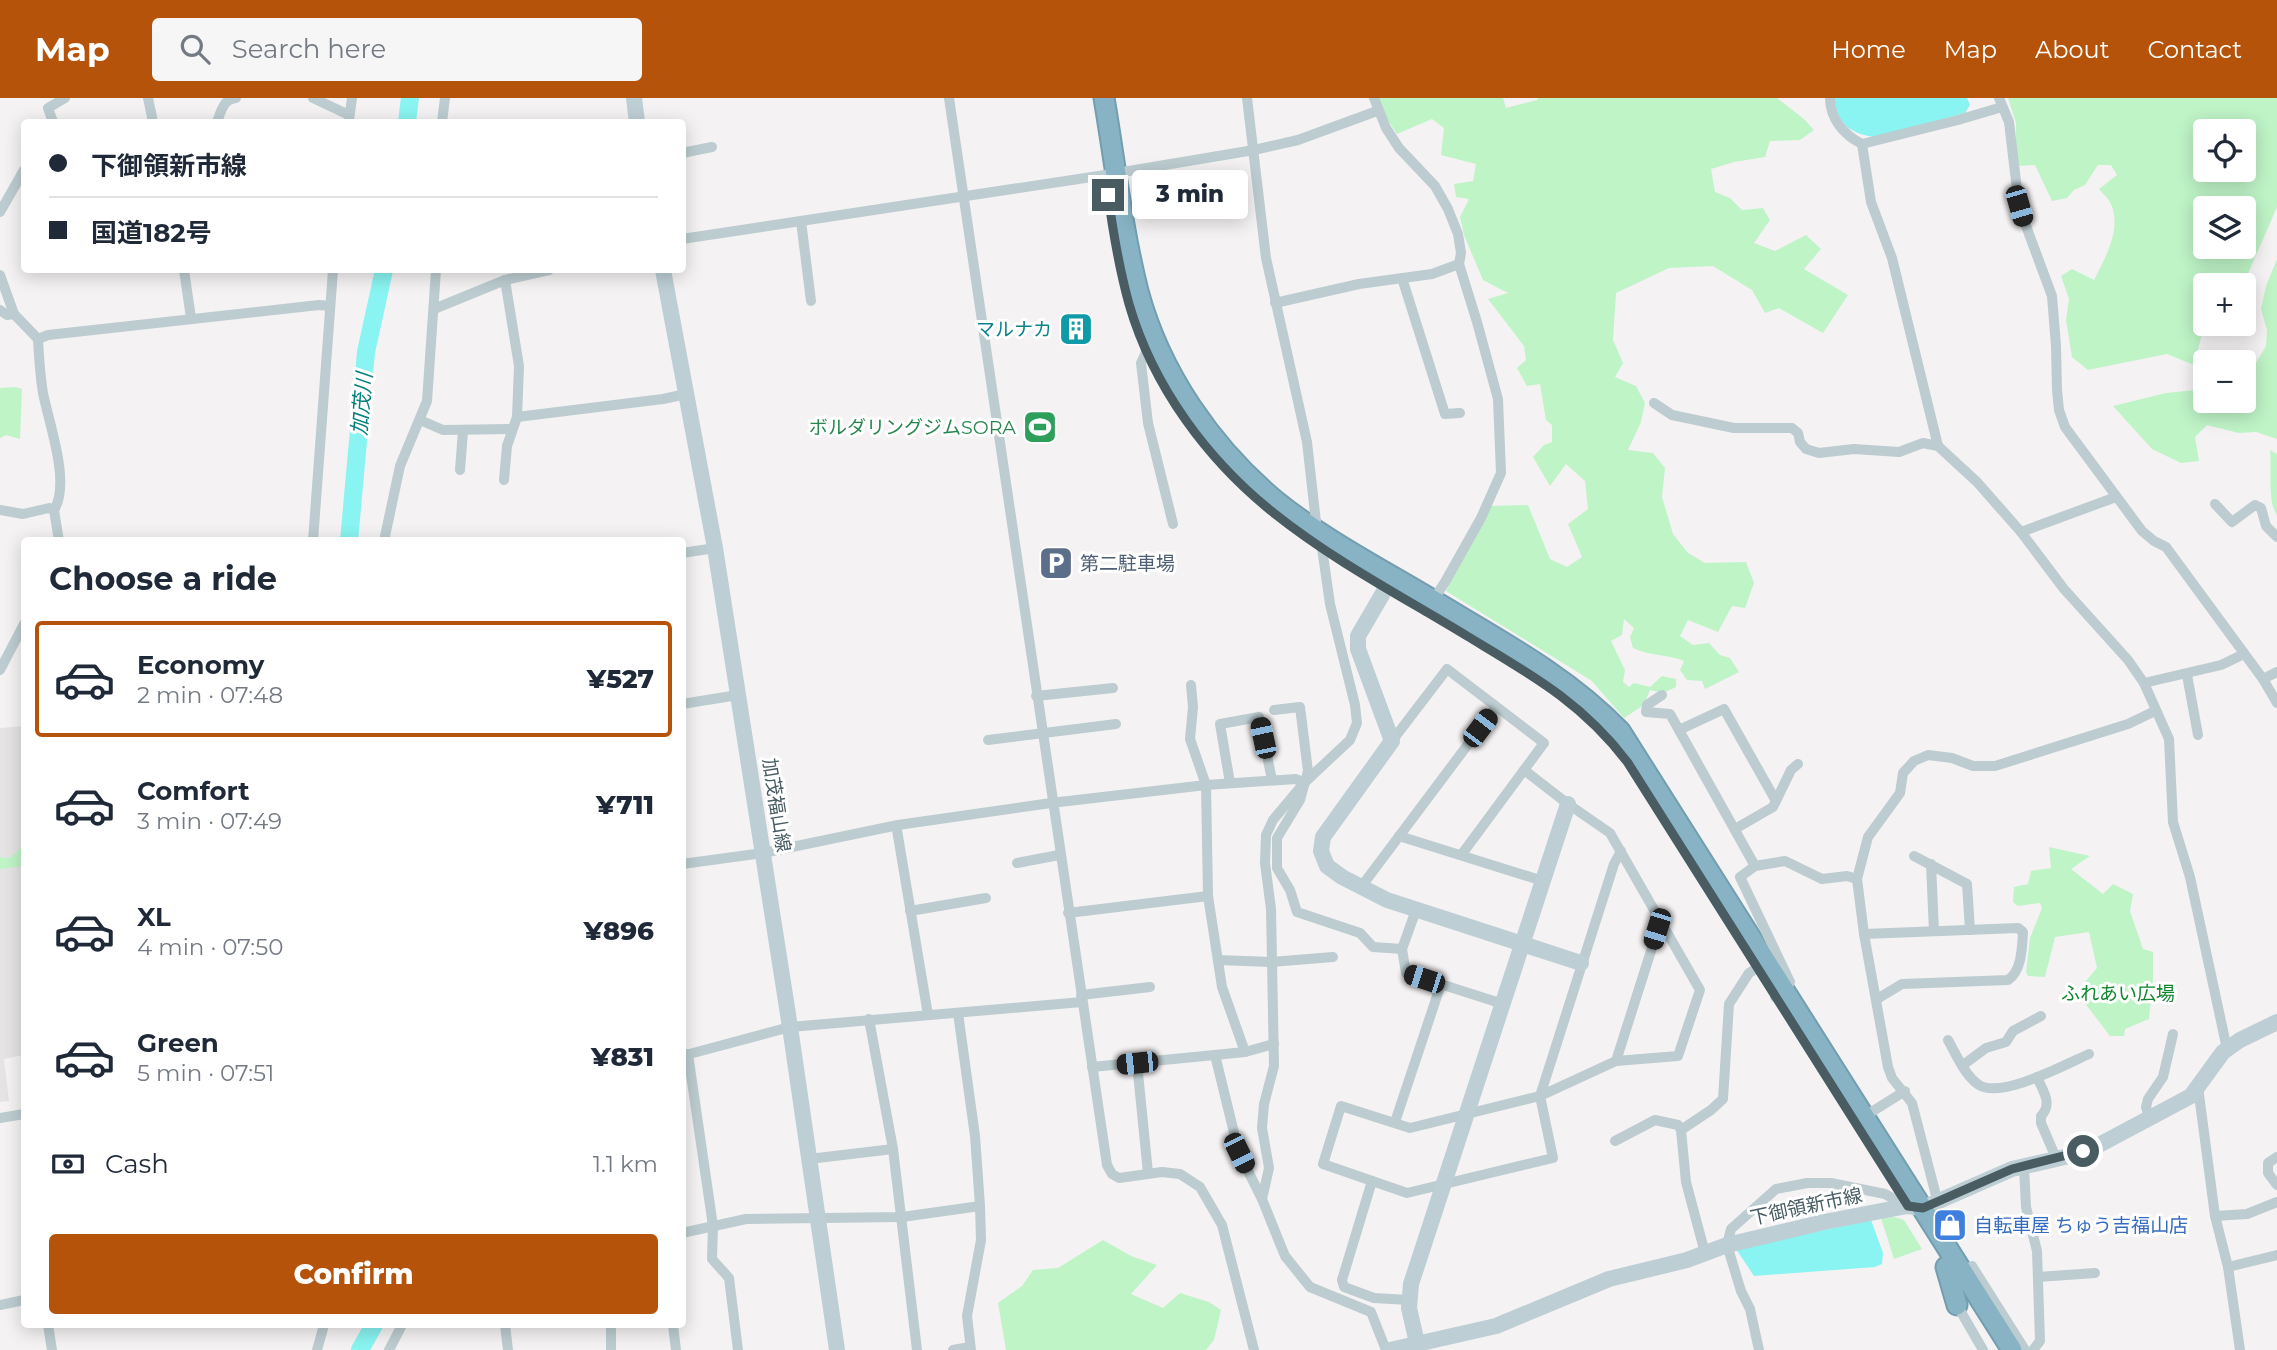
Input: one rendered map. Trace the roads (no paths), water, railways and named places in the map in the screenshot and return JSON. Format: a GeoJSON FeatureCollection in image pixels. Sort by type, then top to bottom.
{"type":"FeatureCollection","features":[{"type":"Feature","properties":{"kind":"highway"},"geometry":{"type":"LineString","coordinates":[[1091,98],[1139,294],[1170,370],[1189,404],[1243,471],[1320,539]]}},
{"type":"Feature","properties":{"kind":"highway"},"geometry":{"type":"LineString","coordinates":[[1104,98],[1119,262],[1130,307],[1147,351],[1181,413],[1236,481],[1256,498],[1390,582],[1559,678],[1600,710],[1620,731],[1780,994],[1923,1206]]}},
{"type":"Feature","properties":{"kind":"highway"},"geometry":{"type":"LineString","coordinates":[[1429,605],[1588,716],[1628,763],[1757,968],[1780,994],[1865,1116],[1923,1206],[1997,1350]]}},
{"type":"Feature","properties":{"kind":"highway"},"geometry":{"type":"LineString","coordinates":[[1949,1261],[1972,1266]]}},
{"type":"Feature","properties":{"kind":"highway"},"geometry":{"type":"LineString","coordinates":[[1949,1261],[1957,1305]]}},
{"type":"Feature","properties":{"kind":"highway"},"geometry":{"type":"LineString","coordinates":[[1949,1261],[2012,1350]]}},
{"type":"Feature","properties":{"kind":"main road"},"geometry":{"type":"LineString","coordinates":[[634,98],[637,119]]}},
{"type":"Feature","properties":{"kind":"main road","name":"加茂福山線"},"geometry":{"type":"LineString","coordinates":[[664,273],[715,548],[790,1027],[837,1350]]}},
{"type":"Feature","properties":{"kind":"main road"},"geometry":{"type":"LineString","coordinates":[[1390,582],[1358,636],[1358,649],[1392,741],[1323,837],[1321,851],[1327,866],[1387,900],[1581,963]]}},
{"type":"Feature","properties":{"kind":"main road"},"geometry":{"type":"LineString","coordinates":[[1417,1343],[1409,1308],[1411,1284],[1567,804]]}},
{"type":"Feature","properties":{"kind":"main road","name":"下御領新市線"},"geometry":{"type":"LineString","coordinates":[[1388,1350],[1417,1343],[1436,1344],[1496,1326],[1609,1279],[1687,1260],[1727,1245],[1923,1206],[2012,1169],[2097,1146],[2191,1096],[2227,1049],[2277,1023]]}},
{"type":"Feature","properties":{"kind":"street"},"geometry":{"type":"LineString","coordinates":[[52,119],[48,108],[65,98]]}},
{"type":"Feature","properties":{"kind":"street"},"geometry":{"type":"LineString","coordinates":[[148,98],[152,119]]}},
{"type":"Feature","properties":{"kind":"street"},"geometry":{"type":"LineString","coordinates":[[218,119],[223,105],[236,98]]}},
{"type":"Feature","properties":{"kind":"street"},"geometry":{"type":"LineString","coordinates":[[313,98],[349,119],[352,98]]}},
{"type":"Feature","properties":{"kind":"street"},"geometry":{"type":"LineString","coordinates":[[442,119],[445,98]]}},
{"type":"Feature","properties":{"kind":"street"},"geometry":{"type":"LineString","coordinates":[[949,98],[1051,803],[1107,1165],[1112,1174],[1119,1178],[1148,1173],[1180,1174],[1200,1187],[1223,1225],[1254,1350]]}},
{"type":"Feature","properties":{"kind":"street"},"geometry":{"type":"LineString","coordinates":[[1247,98],[1264,244],[1307,442],[1330,604],[1347,668],[1357,723],[1350,740],[1304,782],[1273,820],[1266,835],[1265,863],[1271,909],[1274,1066],[1264,1104],[1262,1128],[1269,1168],[1262,1199]]}},
{"type":"Feature","properties":{"kind":"street"},"geometry":{"type":"LineString","coordinates":[[1374,98],[1377,111],[1399,148],[1435,186],[1448,209],[1458,234],[1461,253],[1459,264],[1498,399],[1501,473],[1481,518],[1429,605]]}},
{"type":"Feature","properties":{"kind":"street"},"geometry":{"type":"LineString","coordinates":[[1830,98],[1830,108],[1836,122],[1854,140],[1862,144],[1958,120],[2001,102],[2009,122],[2019,206],[2052,296],[2059,410],[2065,427],[2142,531],[2166,547],[2263,679],[2277,703]]}},
{"type":"Feature","properties":{"kind":"street"},"geometry":{"type":"LineString","coordinates":[[686,238],[1111,174],[1254,149],[1298,140],[1377,111]]}},
{"type":"Feature","properties":{"kind":"street"},"geometry":{"type":"LineString","coordinates":[[1862,144],[1871,202],[1892,258],[1938,446]]}},
{"type":"Feature","properties":{"kind":"street"},"geometry":{"type":"LineString","coordinates":[[686,152],[712,147]]}},
{"type":"Feature","properties":{"kind":"street"},"geometry":{"type":"LineString","coordinates":[[0,212],[21,175]]}},
{"type":"Feature","properties":{"kind":"street"},"geometry":{"type":"LineString","coordinates":[[801,221],[811,301]]}},
{"type":"Feature","properties":{"kind":"street"},"geometry":{"type":"LineString","coordinates":[[1275,303],[1359,284],[1432,274],[1459,264]]}},
{"type":"Feature","properties":{"kind":"street"},"geometry":{"type":"LineString","coordinates":[[184,273],[191,318]]}},
{"type":"Feature","properties":{"kind":"street"},"geometry":{"type":"LineString","coordinates":[[313,537],[333,273]]}},
{"type":"Feature","properties":{"kind":"street"},"geometry":{"type":"LineString","coordinates":[[385,537],[400,466],[428,401],[436,273]]}},
{"type":"Feature","properties":{"kind":"street"},"geometry":{"type":"LineString","coordinates":[[434,309],[505,280],[536,273]]}},
{"type":"Feature","properties":{"kind":"street"},"geometry":{"type":"LineString","coordinates":[[0,275],[14,314],[38,339],[42,388],[55,441],[61,499],[54,510],[58,537]]}},
{"type":"Feature","properties":{"kind":"street"},"geometry":{"type":"LineString","coordinates":[[1402,278],[1445,414],[1460,413]]}},
{"type":"Feature","properties":{"kind":"street"},"geometry":{"type":"LineString","coordinates":[[504,480],[507,446],[517,417],[519,366],[505,280]]}},
{"type":"Feature","properties":{"kind":"street"},"geometry":{"type":"LineString","coordinates":[[38,339],[48,335],[191,318],[319,304],[330,306]]}},
{"type":"Feature","properties":{"kind":"street"},"geometry":{"type":"LineString","coordinates":[[0,310],[7,315],[14,314]]}},
{"type":"Feature","properties":{"kind":"street"},"geometry":{"type":"LineString","coordinates":[[1147,351],[1141,363],[1148,423],[1173,524]]}},
{"type":"Feature","properties":{"kind":"street"},"geometry":{"type":"LineString","coordinates":[[517,417],[686,394]]}},
{"type":"Feature","properties":{"kind":"street"},"geometry":{"type":"LineString","coordinates":[[1654,403],[1672,415],[1734,428],[1792,428],[1798,433],[1800,442],[1806,449],[1819,453],[1854,449],[1899,452],[1923,443],[1938,446],[1977,482],[2021,532],[2064,589],[2128,660],[2144,683],[2169,739],[2173,822],[2190,877],[2227,1049]]}},
{"type":"Feature","properties":{"kind":"street"},"geometry":{"type":"LineString","coordinates":[[420,420],[443,430],[512,429]]}},
{"type":"Feature","properties":{"kind":"street"},"geometry":{"type":"LineString","coordinates":[[460,470],[463,431]]}},
{"type":"Feature","properties":{"kind":"street"},"geometry":{"type":"LineString","coordinates":[[2021,532],[2116,497]]}},
{"type":"Feature","properties":{"kind":"street"},"geometry":{"type":"LineString","coordinates":[[2215,504],[2232,522],[2255,505],[2261,508],[2266,526],[2277,537]]}},
{"type":"Feature","properties":{"kind":"street"},"geometry":{"type":"LineString","coordinates":[[0,510],[23,514],[49,508],[54,510]]}},
{"type":"Feature","properties":{"kind":"street"},"geometry":{"type":"LineString","coordinates":[[686,552],[715,548]]}},
{"type":"Feature","properties":{"kind":"street"},"geometry":{"type":"LineString","coordinates":[[0,670],[21,630]]}},
{"type":"Feature","properties":{"kind":"street"},"geometry":{"type":"LineString","coordinates":[[2144,683],[2187,675],[2221,665],[2244,654]]}},
{"type":"Feature","properties":{"kind":"street"},"geometry":{"type":"LineString","coordinates":[[1392,741],[1447,669],[1544,743],[1462,854]]}},
{"type":"Feature","properties":{"kind":"street"},"geometry":{"type":"LineString","coordinates":[[2263,679],[2277,672]]}},
{"type":"Feature","properties":{"kind":"street"},"geometry":{"type":"LineString","coordinates":[[2187,675],[2198,735]]}},
{"type":"Feature","properties":{"kind":"street"},"geometry":{"type":"LineString","coordinates":[[1191,685],[1193,707],[1190,738],[1206,785],[1208,896],[1222,987],[1245,1052]]}},
{"type":"Feature","properties":{"kind":"street"},"geometry":{"type":"LineString","coordinates":[[1036,696],[1113,688]]}},
{"type":"Feature","properties":{"kind":"street"},"geometry":{"type":"LineString","coordinates":[[686,703],[738,695]]}},
{"type":"Feature","properties":{"kind":"street"},"geometry":{"type":"LineString","coordinates":[[1662,695],[1647,705],[1646,712],[1670,714],[1755,866]]}},
{"type":"Feature","properties":{"kind":"street"},"geometry":{"type":"LineString","coordinates":[[1274,710],[1300,707],[1308,771],[1300,800],[1277,838],[1277,869],[1290,890],[1297,912],[1360,933],[1373,947],[1402,949]]}},
{"type":"Feature","properties":{"kind":"street"},"geometry":{"type":"LineString","coordinates":[[1361,887],[1496,707]]}},
{"type":"Feature","properties":{"kind":"street"},"geometry":{"type":"LineString","coordinates":[[1679,730],[1724,709],[1776,802]]}},
{"type":"Feature","properties":{"kind":"street"},"geometry":{"type":"LineString","coordinates":[[1759,1350],[1750,1309],[1741,1291],[1727,1245],[1731,1230],[1764,1199],[1776,1189],[1807,1183],[1831,1183],[1885,1194],[1923,1206],[1912,1103],[1892,1078],[1888,1067],[1857,879],[1868,837],[1900,793],[1903,773],[1914,761],[1928,755],[1952,758],[1973,766],[1995,766],[2128,724],[2155,711]]}},
{"type":"Feature","properties":{"kind":"street"},"geometry":{"type":"LineString","coordinates":[[1230,783],[1220,724],[1259,717],[1272,780]]}},
{"type":"Feature","properties":{"kind":"street"},"geometry":{"type":"LineString","coordinates":[[988,740],[1116,724]]}},
{"type":"Feature","properties":{"kind":"street"},"geometry":{"type":"LineString","coordinates":[[1734,829],[1773,807],[1791,770],[1798,765]]}},
{"type":"Feature","properties":{"kind":"street"},"geometry":{"type":"LineString","coordinates":[[1524,770],[1610,833],[1621,851],[1700,990],[1678,1056],[1616,1061],[1540,1096],[1410,1128],[1341,1106],[1324,1164],[1407,1193],[1553,1158],[1540,1096],[1581,963],[1614,864],[1621,851]]}},
{"type":"Feature","properties":{"kind":"street"},"geometry":{"type":"LineString","coordinates":[[686,863],[763,853],[898,825],[1051,803],[1230,783],[1296,779],[1304,782]]}},
{"type":"Feature","properties":{"kind":"street"},"geometry":{"type":"LineString","coordinates":[[898,825],[928,1015]]}},
{"type":"Feature","properties":{"kind":"street"},"geometry":{"type":"LineString","coordinates":[[1399,836],[1543,881]]}},
{"type":"Feature","properties":{"kind":"street"},"geometry":{"type":"LineString","coordinates":[[1017,863],[1059,855]]}},
{"type":"Feature","properties":{"kind":"street"},"geometry":{"type":"LineString","coordinates":[[1914,856],[1967,884],[1970,930]]}},
{"type":"Feature","properties":{"kind":"street"},"geometry":{"type":"LineString","coordinates":[[1780,994],[1790,982],[1740,877],[1755,866],[1785,861],[1822,879],[1847,876],[1857,879]]}},
{"type":"Feature","properties":{"kind":"street"},"geometry":{"type":"LineString","coordinates":[[1931,864],[1934,931]]}},
{"type":"Feature","properties":{"kind":"street"},"geometry":{"type":"LineString","coordinates":[[1068,913],[1208,896]]}},
{"type":"Feature","properties":{"kind":"street"},"geometry":{"type":"LineString","coordinates":[[910,911],[986,898]]}},
{"type":"Feature","properties":{"kind":"street"},"geometry":{"type":"LineString","coordinates":[[1416,910],[1402,949],[1406,973],[1503,1004]]}},
{"type":"Feature","properties":{"kind":"street"},"geometry":{"type":"LineString","coordinates":[[1616,1061],[1657,929],[1662,924]]}},
{"type":"Feature","properties":{"kind":"street"},"geometry":{"type":"LineString","coordinates":[[1864,933],[2018,928],[2023,932],[2021,955],[2014,976],[2008,980],[1902,984],[1877,999]]}},
{"type":"Feature","properties":{"kind":"street"},"geometry":{"type":"LineString","coordinates":[[1218,960],[1271,962],[1333,957]]}},
{"type":"Feature","properties":{"kind":"street"},"geometry":{"type":"LineString","coordinates":[[1681,1130],[1723,1099],[1729,1004],[1749,973],[1757,968]]}},
{"type":"Feature","properties":{"kind":"street"},"geometry":{"type":"LineString","coordinates":[[1395,1122],[1441,984]]}},
{"type":"Feature","properties":{"kind":"street"},"geometry":{"type":"LineString","coordinates":[[686,1055],[790,1027],[958,1013],[1082,999],[1150,987]]}},
{"type":"Feature","properties":{"kind":"street"},"geometry":{"type":"LineString","coordinates":[[953,1350],[970,1349],[967,1316],[981,1240],[975,1136],[958,1013]]}},
{"type":"Feature","properties":{"kind":"street"},"geometry":{"type":"LineString","coordinates":[[1963,1065],[1986,1048],[2006,1042],[2012,1031],[2041,1016]]}},
{"type":"Feature","properties":{"kind":"street"},"geometry":{"type":"LineString","coordinates":[[869,1019],[893,1149],[917,1350]]}},
{"type":"Feature","properties":{"kind":"street"},"geometry":{"type":"LineString","coordinates":[[2149,1116],[2146,1107],[2148,1099],[2163,1077],[2173,1034]]}},
{"type":"Feature","properties":{"kind":"street"},"geometry":{"type":"LineString","coordinates":[[1948,1040],[1978,1084],[1987,1088],[2004,1087],[2037,1077],[2089,1054]]}},
{"type":"Feature","properties":{"kind":"street"},"geometry":{"type":"LineString","coordinates":[[1092,1068],[1245,1052],[1274,1044]]}},
{"type":"Feature","properties":{"kind":"street"},"geometry":{"type":"LineString","coordinates":[[1215,1055],[1239,1153],[1262,1199],[1285,1256],[1310,1287],[1371,1312],[1388,1350]]}},
{"type":"Feature","properties":{"kind":"street"},"geometry":{"type":"LineString","coordinates":[[686,1061],[713,1226],[712,1259],[729,1278],[738,1350]]}},
{"type":"Feature","properties":{"kind":"street"},"geometry":{"type":"LineString","coordinates":[[1137,1063],[1148,1173]]}},
{"type":"Feature","properties":{"kind":"street"},"geometry":{"type":"LineString","coordinates":[[2037,1077],[2048,1103],[2047,1110],[2041,1116],[2041,1124],[2056,1158]]}},
{"type":"Feature","properties":{"kind":"street"},"geometry":{"type":"LineString","coordinates":[[2198,1087],[2215,1216],[2228,1267],[2240,1350]]}},
{"type":"Feature","properties":{"kind":"street"},"geometry":{"type":"LineString","coordinates":[[1865,1116],[1905,1091]]}},
{"type":"Feature","properties":{"kind":"street"},"geometry":{"type":"LineString","coordinates":[[0,1118],[21,1114]]}},
{"type":"Feature","properties":{"kind":"street"},"geometry":{"type":"LineString","coordinates":[[1615,1141],[1655,1121],[1678,1125],[1681,1130],[1686,1182],[1705,1253]]}},
{"type":"Feature","properties":{"kind":"street"},"geometry":{"type":"LineString","coordinates":[[809,1159],[893,1149]]}},
{"type":"Feature","properties":{"kind":"street"},"geometry":{"type":"LineString","coordinates":[[2277,1157],[2268,1163],[2268,1173],[2277,1185]]}},
{"type":"Feature","properties":{"kind":"street"},"geometry":{"type":"LineString","coordinates":[[2024,1167],[2026,1207],[2038,1251],[2040,1341],[2033,1350]]}},
{"type":"Feature","properties":{"kind":"street"},"geometry":{"type":"LineString","coordinates":[[1372,1181],[1342,1280],[1344,1287],[1374,1298],[1409,1300]]}},
{"type":"Feature","properties":{"kind":"street"},"geometry":{"type":"LineString","coordinates":[[2215,1216],[2247,1214],[2277,1202]]}},
{"type":"Feature","properties":{"kind":"street"},"geometry":{"type":"LineString","coordinates":[[686,1232],[746,1219],[902,1217],[981,1206]]}},
{"type":"Feature","properties":{"kind":"street"},"geometry":{"type":"LineString","coordinates":[[2228,1267],[2277,1255]]}},
{"type":"Feature","properties":{"kind":"street"},"geometry":{"type":"LineString","coordinates":[[1972,1266],[2025,1350]]}},
{"type":"Feature","properties":{"kind":"street"},"geometry":{"type":"LineString","coordinates":[[2038,1277],[2095,1273]]}},
{"type":"Feature","properties":{"kind":"street"},"geometry":{"type":"LineString","coordinates":[[0,1305],[21,1301]]}},
{"type":"Feature","properties":{"kind":"street"},"geometry":{"type":"LineString","coordinates":[[1957,1305],[1983,1350]]}},
{"type":"Feature","properties":{"kind":"street"},"geometry":{"type":"LineString","coordinates":[[48,1328],[52,1350]]}},
{"type":"Feature","properties":{"kind":"street"},"geometry":{"type":"LineString","coordinates":[[317,1350],[323,1328]]}},
{"type":"Feature","properties":{"kind":"street"},"geometry":{"type":"LineString","coordinates":[[389,1350],[400,1328]]}},
{"type":"Feature","properties":{"kind":"street"},"geometry":{"type":"LineString","coordinates":[[505,1328],[508,1350]]}},
{"type":"Feature","properties":{"kind":"street"},"geometry":{"type":"LineString","coordinates":[[611,1328],[611,1350]]}},
{"type":"Feature","properties":{"kind":"street"},"geometry":{"type":"LineString","coordinates":[[673,1328],[676,1350]]}},
{"type":"Feature","properties":{"kind":"water"},"geometry":{"type":"Polygon","coordinates":[[[1834,98],[1967,98],[1970,105],[1965,113],[1876,137],[1859,134],[1847,126],[1838,114],[1834,98]]]}},
{"type":"Feature","properties":{"kind":"water"},"geometry":{"type":"Polygon","coordinates":[[[1871,1220],[1883,1253],[1882,1264],[1875,1267],[1754,1276],[1736,1249],[1871,1220]]]}},
{"type":"Feature","properties":{"kind":"waterway","name":"加茂川"},"geometry":{"type":"LineString","coordinates":[[407,119],[410,98]]}},
{"type":"Feature","properties":{"kind":"waterway","name":"加茂川"},"geometry":{"type":"LineString","coordinates":[[349,537],[366,352],[383,273]]}},
{"type":"Feature","properties":{"kind":"waterway","name":"加茂川"},"geometry":{"type":"LineString","coordinates":[[360,1350],[372,1328]]}},
{"type":"Feature","properties":{"kind":"place","name":"マルナカ"},"geometry":{"type":"Point","coordinates":[1076,329]}},
{"type":"Feature","properties":{"kind":"place","name":"ボルダリングジムSORA"},"geometry":{"type":"Point","coordinates":[1040,427]}},
{"type":"Feature","properties":{"kind":"place","name":"第二駐車場"},"geometry":{"type":"Point","coordinates":[1056,563]}},
{"type":"Feature","properties":{"kind":"place","name":"自転車屋 ちゅう吉福山店"},"geometry":{"type":"Point","coordinates":[1950,1225]}},
{"type":"Feature","properties":{"kind":"park label","name":"ふれあい広場"},"geometry":{"type":"Point","coordinates":[2118,993]}}]}
